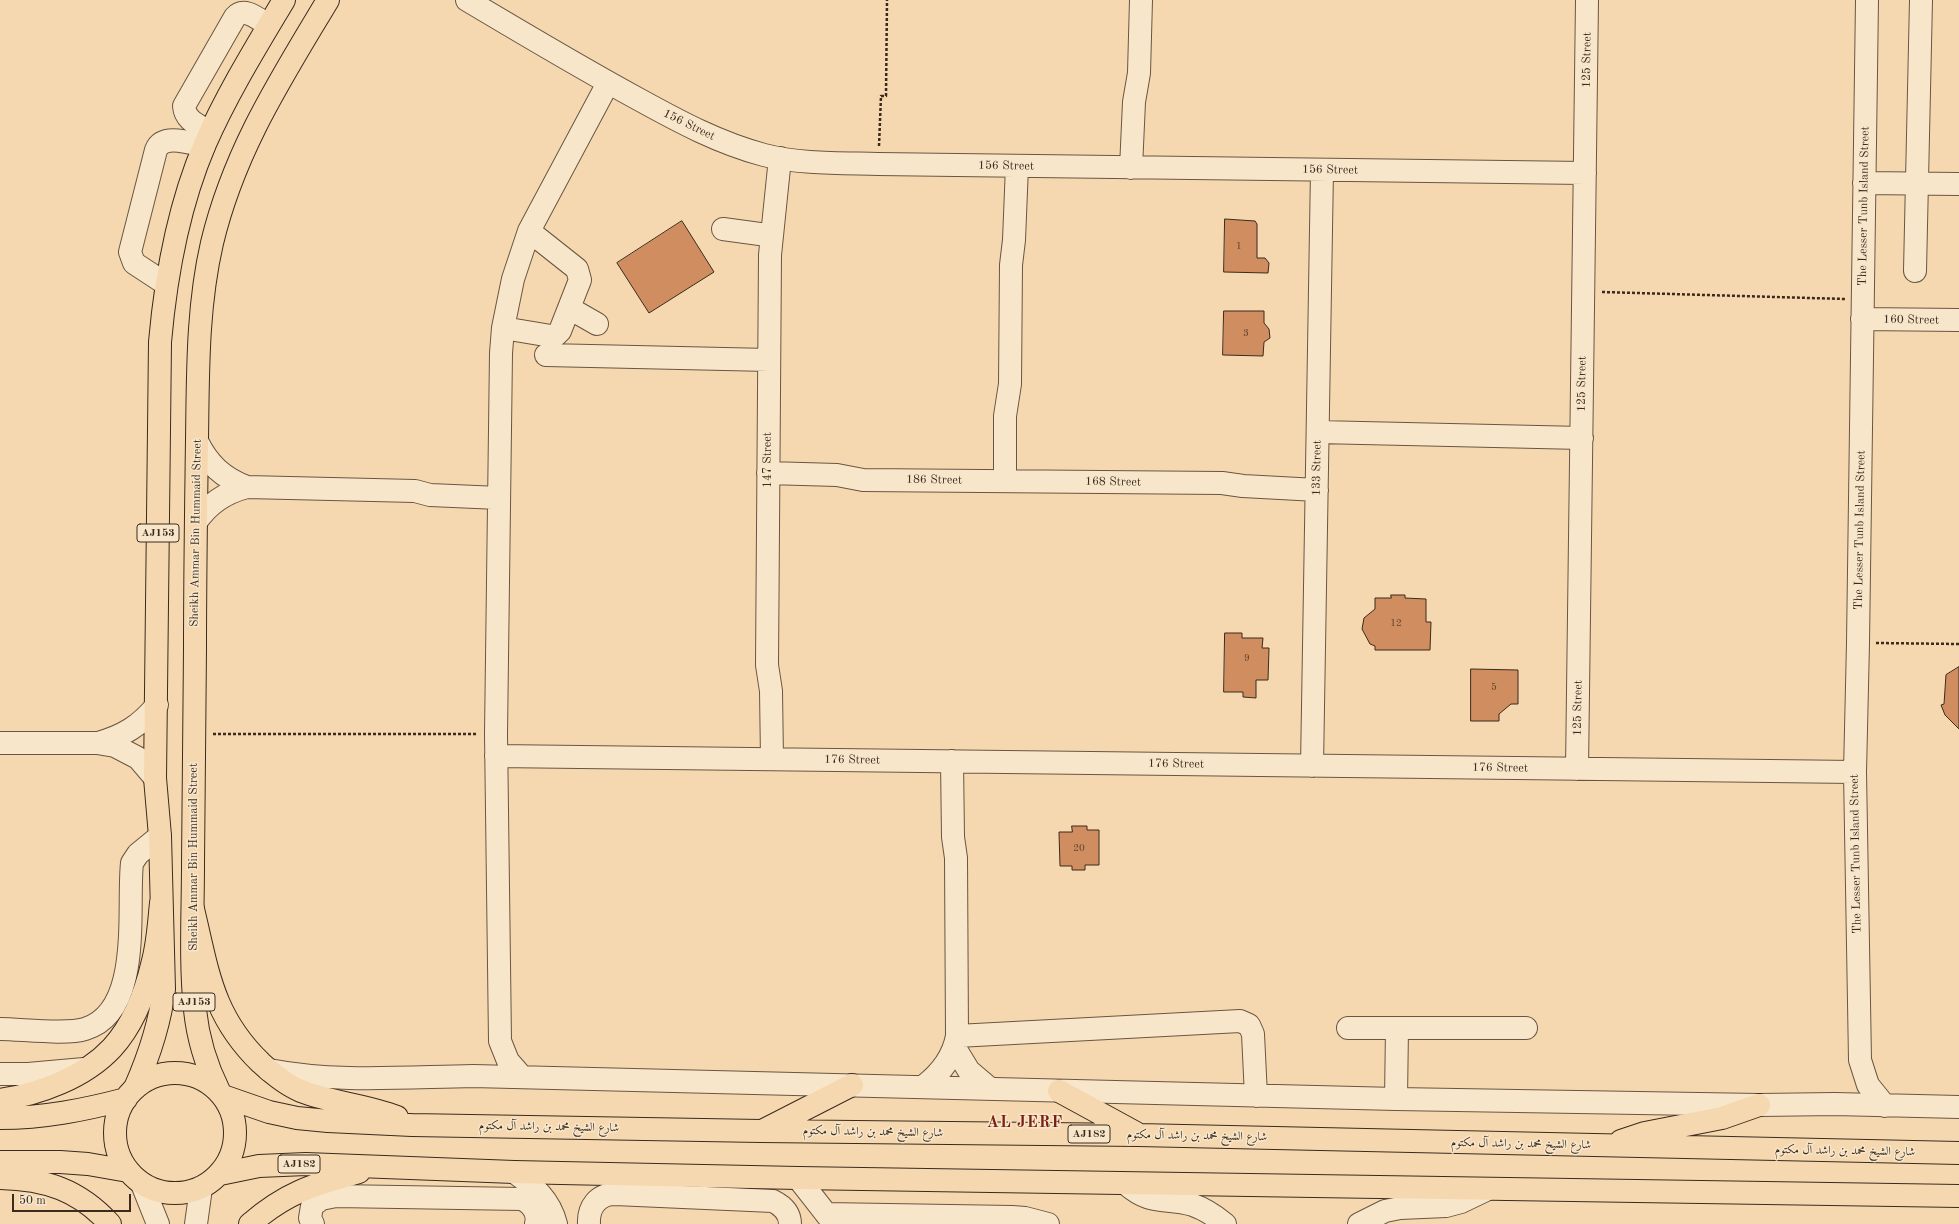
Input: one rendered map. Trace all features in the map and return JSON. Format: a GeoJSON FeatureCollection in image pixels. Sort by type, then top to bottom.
{"type":"FeatureCollection","features":[{"type":"Feature","properties":{"kind":"main road","name":"AJ153"},"geometry":{"type":"LineString","coordinates":[[130,1094],[151,1049],[162,1009],[164,989],[160,836],[155,778],[160,342],[166,284],[185,200],[207,139],[229,94],[284,0]]}},
{"type":"Feature","properties":{"kind":"main road","name":"Sheikh Ammar Bin Hummaid Street"},"geometry":{"type":"LineString","coordinates":[[221,1093],[206,1062],[195,1013],[193,909],[194,734],[198,344],[201,310],[210,250],[234,173],[259,117],[328,0]]}},
{"type":"Feature","properties":{"kind":"main road"},"geometry":{"type":"LineString","coordinates":[[0,1100],[31,1094],[59,1083],[100,1059],[112,1047],[129,1023],[142,997],[154,959],[161,903]]}},
{"type":"Feature","properties":{"kind":"main road"},"geometry":{"type":"LineString","coordinates":[[193,909],[211,984],[225,1019],[247,1049],[281,1080],[300,1090],[378,1110],[412,1125]]}},
{"type":"Feature","properties":{"kind":"main road"},"geometry":{"type":"LineString","coordinates":[[0,1118],[23,1118],[68,1113],[130,1094],[148,1080],[162,1074],[178,1073],[193,1075],[207,1082],[221,1093],[230,1108],[235,1121],[236,1135],[234,1149],[220,1174],[201,1188],[187,1193],[171,1193],[156,1190],[135,1178],[66,1163],[0,1162]]}},
{"type":"Feature","properties":{"kind":"main road"},"geometry":{"type":"LineString","coordinates":[[761,1131],[852,1085]]}},
{"type":"Feature","properties":{"kind":"main road"},"geometry":{"type":"LineString","coordinates":[[1059,1091],[1138,1135]]}},
{"type":"Feature","properties":{"kind":"main road","name":"شارع الشيخ محمد بن راشد آل مكتوم"},"geometry":{"type":"LineString","coordinates":[[221,1093],[269,1112],[297,1118],[412,1125],[1138,1135],[1959,1153]]}},
{"type":"Feature","properties":{"kind":"main road"},"geometry":{"type":"LineString","coordinates":[[130,1094],[117,1116],[115,1136],[118,1154],[135,1178]]}},
{"type":"Feature","properties":{"kind":"main road"},"geometry":{"type":"LineString","coordinates":[[1610,1146],[1645,1133],[1702,1122],[1759,1105]]}},
{"type":"Feature","properties":{"kind":"main road","name":"AJ182"},"geometry":{"type":"LineString","coordinates":[[220,1174],[259,1166],[283,1164],[379,1166],[514,1172],[798,1178],[1959,1196]]}},
{"type":"Feature","properties":{"kind":"main road"},"geometry":{"type":"LineString","coordinates":[[250,1224],[268,1208],[288,1196],[310,1186],[379,1166]]}},
{"type":"Feature","properties":{"kind":"main road"},"geometry":{"type":"LineString","coordinates":[[0,1178],[38,1182],[64,1190],[82,1199],[110,1224]]}},
{"type":"Feature","properties":{"kind":"street","name":"156 Street"},"geometry":{"type":"LineString","coordinates":[[467,0],[608,83],[691,128],[719,140],[772,157],[878,164],[1585,174]]}},
{"type":"Feature","properties":{"kind":"street"},"geometry":{"type":"LineString","coordinates":[[1137,168],[1134,102],[1140,73],[1141,0]]}},
{"type":"Feature","properties":{"kind":"street","name":"125 Street"},"geometry":{"type":"LineString","coordinates":[[1577,769],[1587,0]]}},
{"type":"Feature","properties":{"kind":"street","name":"The Lesser Tunb Island Street"},"geometry":{"type":"LineString","coordinates":[[1834,1104],[1845,1095],[1852,1085],[1858,1073],[1860,1060],[1855,772],[1867,0]]}},
{"type":"Feature","properties":{"kind":"street"},"geometry":{"type":"LineString","coordinates":[[1915,271],[1921,0]]}},
{"type":"Feature","properties":{"kind":"street"},"geometry":{"type":"LineString","coordinates":[[207,139],[186,115],[184,106],[209,60],[235,17],[240,12],[245,12],[268,25]]}},
{"type":"Feature","properties":{"kind":"street"},"geometry":{"type":"LineString","coordinates":[[522,1077],[508,1061],[500,1041],[496,734],[501,353],[503,328],[513,279],[529,231],[608,83]]}},
{"type":"Feature","properties":{"kind":"street"},"geometry":{"type":"LineString","coordinates":[[166,284],[134,263],[130,252],[156,150],[160,143],[169,140],[207,139]]}},
{"type":"Feature","properties":{"kind":"street","name":"147 Street"},"geometry":{"type":"LineString","coordinates":[[766,759],[763,691],[767,665],[769,360],[768,245],[764,200],[772,157]]}},
{"type":"Feature","properties":{"kind":"street"},"geometry":{"type":"LineString","coordinates":[[1010,166],[1006,238],[1011,265],[1010,384],[1005,416],[1010,481]]}},
{"type":"Feature","properties":{"kind":"street","name":"133 Street"},"geometry":{"type":"LineString","coordinates":[[1312,766],[1322,170]]}},
{"type":"Feature","properties":{"kind":"street"},"geometry":{"type":"LineString","coordinates":[[1864,183],[1959,184]]}},
{"type":"Feature","properties":{"kind":"street"},"geometry":{"type":"LineString","coordinates":[[723,228],[768,245]]}},
{"type":"Feature","properties":{"kind":"street"},"geometry":{"type":"LineString","coordinates":[[503,328],[554,336],[560,331],[580,280],[579,272],[575,266],[529,231]]}},
{"type":"Feature","properties":{"kind":"street"},"geometry":{"type":"LineString","coordinates":[[569,308],[597,324]]}},
{"type":"Feature","properties":{"kind":"street","name":"160 Street"},"geometry":{"type":"LineString","coordinates":[[1863,309],[1959,320]]}},
{"type":"Feature","properties":{"kind":"street"},"geometry":{"type":"LineString","coordinates":[[546,355],[769,360]]}},
{"type":"Feature","properties":{"kind":"street"},"geometry":{"type":"LineString","coordinates":[[1318,432],[1582,438]]}},
{"type":"Feature","properties":{"kind":"street"},"geometry":{"type":"LineString","coordinates":[[197,441],[203,453],[216,470],[233,482],[247,487]]}},
{"type":"Feature","properties":{"kind":"street","name":"186 Street"},"geometry":{"type":"LineString","coordinates":[[768,480],[837,475],[863,480],[1010,481]]}},
{"type":"Feature","properties":{"kind":"street","name":"168 Street"},"geometry":{"type":"LineString","coordinates":[[1010,481],[1222,483],[1243,486],[1317,483]]}},
{"type":"Feature","properties":{"kind":"street"},"geometry":{"type":"LineString","coordinates":[[196,522],[203,512],[218,499],[234,490],[247,487],[415,492],[430,495],[499,491]]}},
{"type":"Feature","properties":{"kind":"street"},"geometry":{"type":"LineString","coordinates":[[97,743],[128,733],[148,716],[157,705]]}},
{"type":"Feature","properties":{"kind":"street"},"geometry":{"type":"LineString","coordinates":[[0,743],[97,743],[115,746],[127,751],[142,763],[155,778]]}},
{"type":"Feature","properties":{"kind":"street","name":"176 Street"},"geometry":{"type":"LineString","coordinates":[[496,756],[1855,772]]}},
{"type":"Feature","properties":{"kind":"street"},"geometry":{"type":"LineString","coordinates":[[958,761],[953,837],[956,858],[956,1042],[969,1070],[989,1088]]}},
{"type":"Feature","properties":{"kind":"street"},"geometry":{"type":"LineString","coordinates":[[0,1029],[77,1031],[94,1026],[107,1015],[119,995],[127,966],[132,863],[138,854],[160,836]]}},
{"type":"Feature","properties":{"kind":"street"},"geometry":{"type":"LineString","coordinates":[[956,1042],[1240,1021],[1248,1025],[1253,1034],[1256,1096]]}},
{"type":"Feature","properties":{"kind":"street"},"geometry":{"type":"LineString","coordinates":[[1348,1028],[1526,1028]]}},
{"type":"Feature","properties":{"kind":"street"},"geometry":{"type":"LineString","coordinates":[[1396,1099],[1397,1028]]}},
{"type":"Feature","properties":{"kind":"street"},"geometry":{"type":"LineString","coordinates":[[473,1076],[483,1070],[491,1062],[500,1041]]}},
{"type":"Feature","properties":{"kind":"street"},"geometry":{"type":"LineString","coordinates":[[924,1086],[942,1070],[956,1042]]}},
{"type":"Feature","properties":{"kind":"street","name":"The Lesser Tunb Island Street"},"geometry":{"type":"LineString","coordinates":[[1860,1060],[1868,1085],[1885,1106]]}},
{"type":"Feature","properties":{"kind":"street"},"geometry":{"type":"LineString","coordinates":[[0,1074],[28,1074],[84,1069]]}},
{"type":"Feature","properties":{"kind":"street"},"geometry":{"type":"LineString","coordinates":[[269,1070],[329,1078],[473,1076],[924,1086],[1059,1091],[1396,1099],[1759,1105],[1834,1104],[1959,1107]]}},
{"type":"Feature","properties":{"kind":"street"},"geometry":{"type":"LineString","coordinates":[[514,1172],[529,1182],[549,1205],[556,1224]]}},
{"type":"Feature","properties":{"kind":"street"},"geometry":{"type":"LineString","coordinates":[[135,1178],[158,1224]]}},
{"type":"Feature","properties":{"kind":"street"},"geometry":{"type":"LineString","coordinates":[[798,1178],[830,1219],[1012,1217],[1025,1218],[1048,1224]]}},
{"type":"Feature","properties":{"kind":"street"},"geometry":{"type":"LineString","coordinates":[[1126,1184],[1149,1198],[1199,1207],[1225,1224]]}},
{"type":"Feature","properties":{"kind":"street"},"geometry":{"type":"LineString","coordinates":[[196,1224],[201,1188]]}},
{"type":"Feature","properties":{"kind":"street"},"geometry":{"type":"LineString","coordinates":[[1359,1224],[1385,1211],[1400,1208],[1446,1206],[1475,1197],[1488,1189]]}},
{"type":"Feature","properties":{"kind":"street"},"geometry":{"type":"LineString","coordinates":[[590,1224],[590,1213],[596,1201],[608,1194],[615,1194],[773,1201],[785,1209],[789,1215],[790,1224]]}},
{"type":"Feature","properties":{"kind":"street"},"geometry":{"type":"LineString","coordinates":[[313,1224],[310,1218],[312,1206],[321,1199],[336,1196],[522,1199],[532,1205],[537,1217],[536,1224]]}},
{"type":"Feature","properties":{"kind":"path"},"geometry":{"type":"LineString","coordinates":[[878,164],[881,96],[886,96],[888,0]]}},
{"type":"Feature","properties":{"kind":"path"},"geometry":{"type":"LineString","coordinates":[[1584,292],[1863,309]]}},
{"type":"Feature","properties":{"kind":"path"},"geometry":{"type":"LineString","coordinates":[[1858,643],[1959,644]]}},
{"type":"Feature","properties":{"kind":"path"},"geometry":{"type":"LineString","coordinates":[[194,734],[496,734]]}},
{"type":"Feature","properties":{"kind":"building"},"geometry":{"type":"Polygon","coordinates":[[[1225,219],[1255,221],[1257,224],[1257,258],[1265,258],[1269,263],[1268,273],[1224,272],[1225,219]]]}},
{"type":"Feature","properties":{"kind":"building"},"geometry":{"type":"Polygon","coordinates":[[[682,221],[714,272],[649,313],[617,263],[682,221]]]}},
{"type":"Feature","properties":{"kind":"building"},"geometry":{"type":"Polygon","coordinates":[[[1224,311],[1264,311],[1264,323],[1269,329],[1270,338],[1264,342],[1263,356],[1223,355],[1224,311]]]}},
{"type":"Feature","properties":{"kind":"building"},"geometry":{"type":"Polygon","coordinates":[[[1391,595],[1405,595],[1405,598],[1426,599],[1426,622],[1431,622],[1430,650],[1375,650],[1375,646],[1370,644],[1362,629],[1364,618],[1375,609],[1375,598],[1391,598],[1391,595]]]}},
{"type":"Feature","properties":{"kind":"building"},"geometry":{"type":"Polygon","coordinates":[[[1225,633],[1242,633],[1242,638],[1263,638],[1262,648],[1269,648],[1268,680],[1256,680],[1256,698],[1243,697],[1243,692],[1224,692],[1225,633]]]}},
{"type":"Feature","properties":{"kind":"building"},"geometry":{"type":"Polygon","coordinates":[[[1959,667],[1959,729],[1945,715],[1941,705],[1944,704],[1946,675],[1959,667]]]}},
{"type":"Feature","properties":{"kind":"building"},"geometry":{"type":"Polygon","coordinates":[[[1471,669],[1518,670],[1518,704],[1511,704],[1499,714],[1499,721],[1471,721],[1471,669]]]}},
{"type":"Feature","properties":{"kind":"building"},"geometry":{"type":"Polygon","coordinates":[[[1072,826],[1087,826],[1087,830],[1099,830],[1099,865],[1085,865],[1085,870],[1072,870],[1072,866],[1060,866],[1059,832],[1072,832],[1072,826]]]}},
{"type":"Feature","properties":{"kind":"district","name":"AL JERF"},"geometry":{"type":"Point","coordinates":[1025,1123]}}]}
